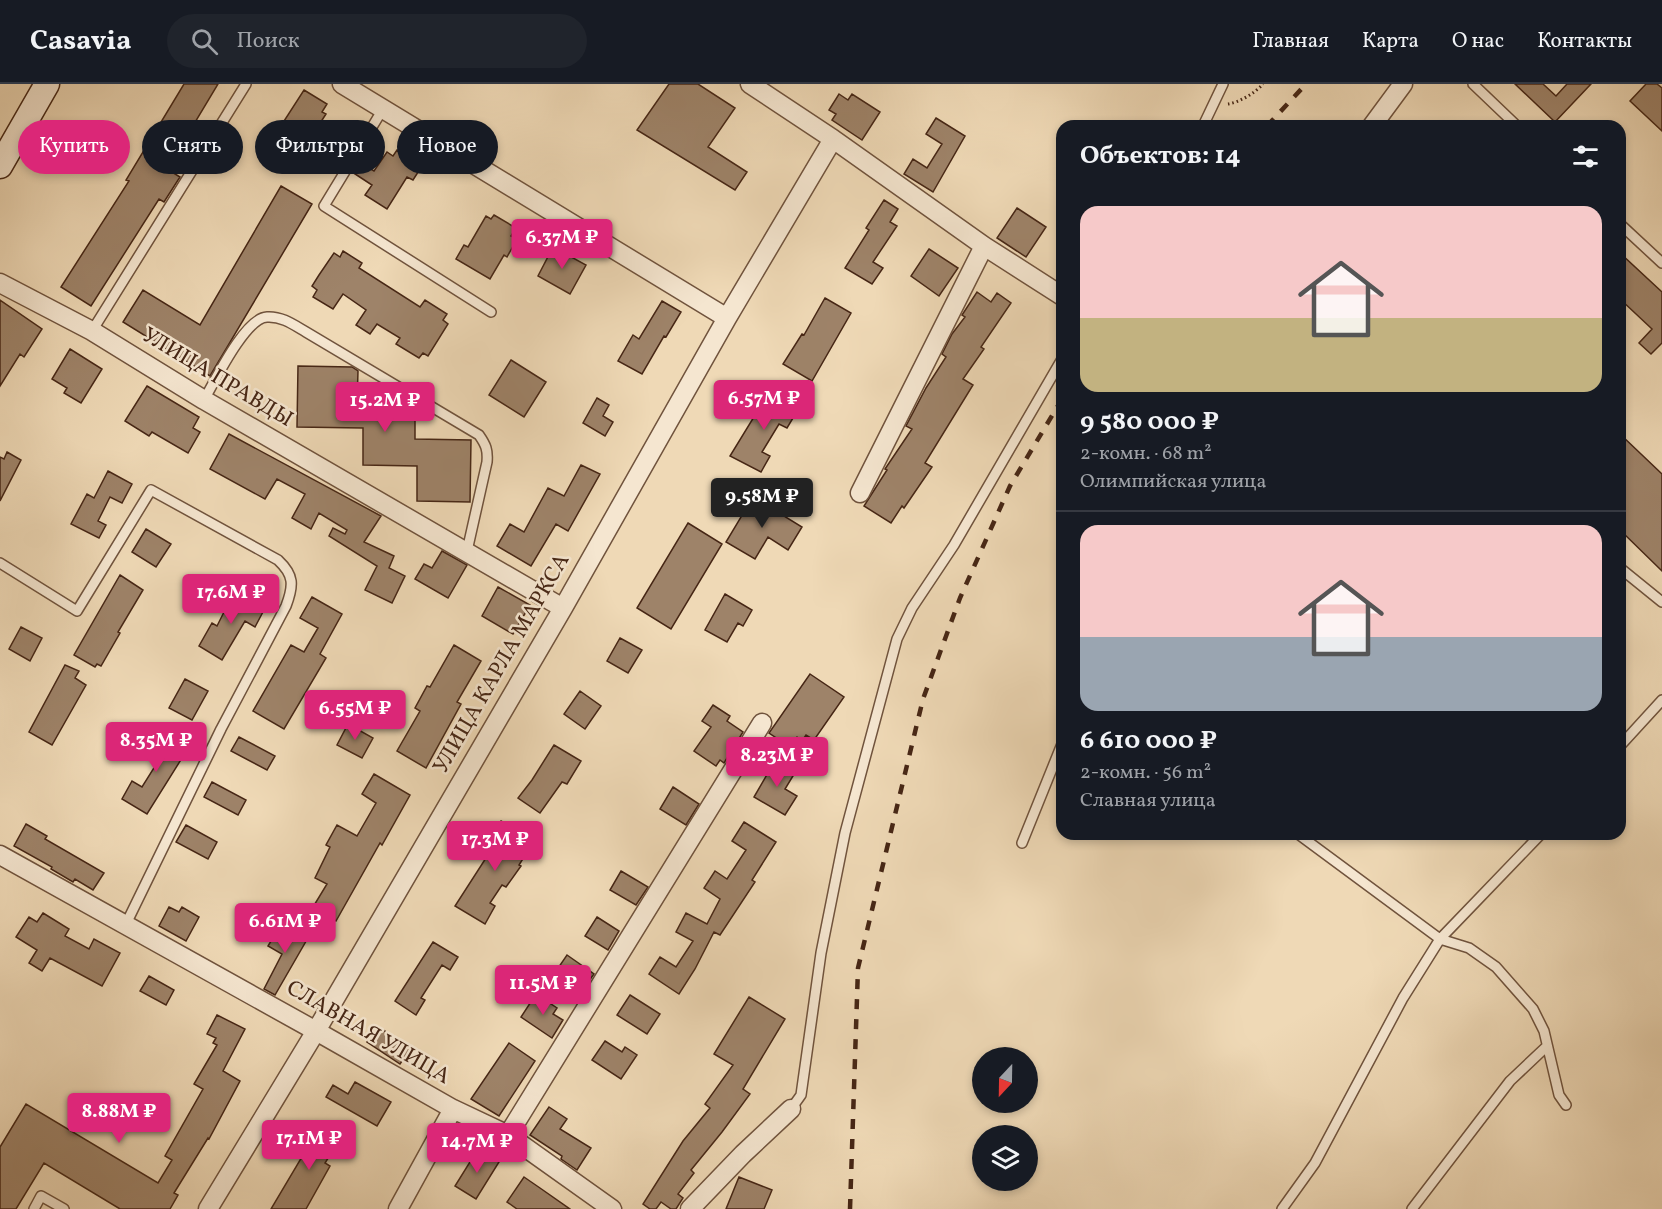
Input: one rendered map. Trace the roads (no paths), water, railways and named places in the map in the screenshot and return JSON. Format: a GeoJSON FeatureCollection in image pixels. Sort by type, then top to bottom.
{"type":"FeatureCollection","features":[{"type":"Feature","properties":{"kind":"main road"},"geometry":{"type":"LineString","coordinates":[[0,166],[47,84]]}},
{"type":"Feature","properties":{"kind":"street"},"geometry":{"type":"LineString","coordinates":[[342,84],[727,318]]}},
{"type":"Feature","properties":{"kind":"street"},"geometry":{"type":"LineString","coordinates":[[750,84],[833,139],[984,246],[1056,292]]}},
{"type":"Feature","properties":{"kind":"street"},"geometry":{"type":"LineString","coordinates":[[1376,120],[1403,84]]}},
{"type":"Feature","properties":{"kind":"street","name":"УЛИЦА КАРЛА МАРКСА"},"geometry":{"type":"LineString","coordinates":[[208,1209],[316,1031],[563,608],[727,318],[833,139]]}},
{"type":"Feature","properties":{"kind":"street"},"geometry":{"type":"LineString","coordinates":[[860,493],[984,246]]}},
{"type":"Feature","properties":{"kind":"street","name":"УЛИЦА ПРАВДЫ"},"geometry":{"type":"LineString","coordinates":[[0,283],[92,331],[204,400],[563,608]]}},
{"type":"Feature","properties":{"kind":"street"},"geometry":{"type":"LineString","coordinates":[[508,1135],[762,723]]}},
{"type":"Feature","properties":{"kind":"street","name":"СЛАВНАЯ УЛИЦА"},"geometry":{"type":"LineString","coordinates":[[0,855],[453,1109],[508,1135],[612,1209]]}},
{"type":"Feature","properties":{"kind":"street"},"geometry":{"type":"LineString","coordinates":[[398,1209],[453,1109]]}},
{"type":"Feature","properties":{"kind":"street"},"geometry":{"type":"LineString","coordinates":[[690,1209],[791,1109]]}},
{"type":"Feature","properties":{"kind":"lane"},"geometry":{"type":"LineString","coordinates":[[92,331],[246,84]]}},
{"type":"Feature","properties":{"kind":"lane"},"geometry":{"type":"LineString","coordinates":[[1206,120],[1222,84]]}},
{"type":"Feature","properties":{"kind":"lane"},"geometry":{"type":"LineString","coordinates":[[1473,84],[1511,120]]}},
{"type":"Feature","properties":{"kind":"lane"},"geometry":{"type":"LineString","coordinates":[[383,109],[324,206],[491,312]]}},
{"type":"Feature","properties":{"kind":"lane"},"geometry":{"type":"LineString","coordinates":[[1626,230],[1662,263]]}},
{"type":"Feature","properties":{"kind":"lane"},"geometry":{"type":"LineString","coordinates":[[204,400],[244,332],[256,320],[266,317],[280,318],[306,332],[479,435],[485,443],[488,450],[487,462],[467,551]]}},
{"type":"Feature","properties":{"kind":"lane"},"geometry":{"type":"LineString","coordinates":[[791,1109],[801,1095],[820,952],[845,833],[897,639],[912,608],[954,545],[1056,369]]}},
{"type":"Feature","properties":{"kind":"lane"},"geometry":{"type":"LineString","coordinates":[[0,563],[77,611],[151,490],[278,560],[288,569],[293,588],[286,606],[221,729],[125,926]]}},
{"type":"Feature","properties":{"kind":"lane"},"geometry":{"type":"LineString","coordinates":[[1626,573],[1662,602]]}},
{"type":"Feature","properties":{"kind":"lane"},"geometry":{"type":"LineString","coordinates":[[1626,739],[1662,700]]}},
{"type":"Feature","properties":{"kind":"lane"},"geometry":{"type":"LineString","coordinates":[[1022,843],[1056,759]]}},
{"type":"Feature","properties":{"kind":"lane"},"geometry":{"type":"LineString","coordinates":[[1306,840],[1440,939],[1469,948],[1496,968],[1533,1009],[1544,1031],[1559,1095],[1566,1105]]}},
{"type":"Feature","properties":{"kind":"lane"},"geometry":{"type":"LineString","coordinates":[[1282,1209],[1315,1163],[1404,998],[1440,939],[1534,840]]}},
{"type":"Feature","properties":{"kind":"lane"},"geometry":{"type":"LineString","coordinates":[[1412,1209],[1510,1081],[1546,1047]]}},
{"type":"Feature","properties":{"kind":"lane"},"geometry":{"type":"LineString","coordinates":[[34,1209],[41,1196],[64,1209]]}},
{"type":"Feature","properties":{"kind":"railway"},"geometry":{"type":"LineString","coordinates":[[1273,120],[1306,84]]}},
{"type":"Feature","properties":{"kind":"railway"},"geometry":{"type":"LineString","coordinates":[[850,1209],[858,968],[923,699],[960,598],[1010,486],[1056,409]]}}]}
